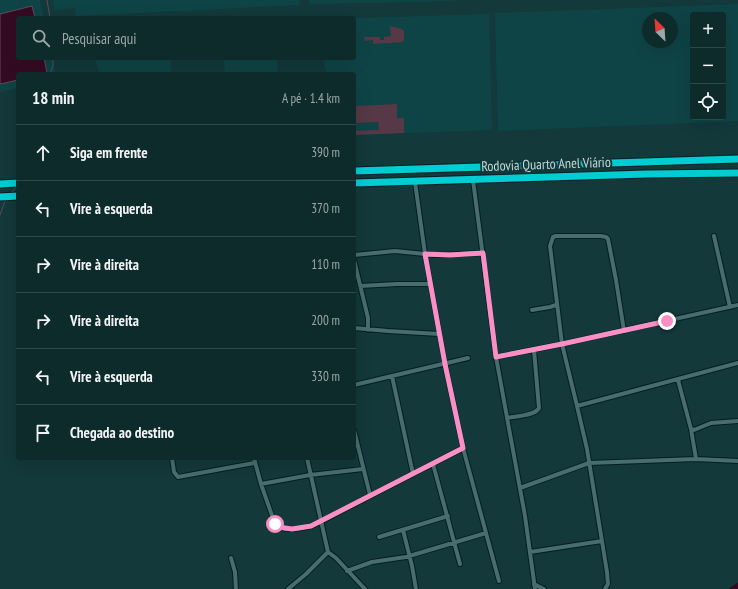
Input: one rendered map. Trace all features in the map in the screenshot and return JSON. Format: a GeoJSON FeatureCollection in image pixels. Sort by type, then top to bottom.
{"type":"FeatureCollection","features":[{"type":"Feature","properties":{"kind":"highway","name":"Rodovia Quarto Anel Viário"},"geometry":{"type":"LineString","coordinates":[[356,171],[738,159]]}},
{"type":"Feature","properties":{"kind":"highway"},"geometry":{"type":"LineString","coordinates":[[432,168],[432,182]]}},
{"type":"Feature","properties":{"kind":"highway"},"geometry":{"type":"LineString","coordinates":[[467,168],[473,180]]}},
{"type":"Feature","properties":{"kind":"highway","name":"Rodovia Quarto Anel Viário"},"geometry":{"type":"LineString","coordinates":[[356,183],[432,182],[667,173],[738,173]]}},
{"type":"Feature","properties":{"kind":"highway"},"geometry":{"type":"LineString","coordinates":[[0,184],[16,183]]}},
{"type":"Feature","properties":{"kind":"highway"},"geometry":{"type":"LineString","coordinates":[[0,197],[16,196]]}},
{"type":"Feature","properties":{"kind":"street"},"geometry":{"type":"LineString","coordinates":[[473,180],[496,357],[520,488],[534,589]]}},
{"type":"Feature","properties":{"kind":"street"},"geometry":{"type":"LineString","coordinates":[[415,182],[425,254],[445,364],[463,448],[499,581]]}},
{"type":"Feature","properties":{"kind":"street"},"geometry":{"type":"LineString","coordinates":[[605,589],[608,584],[607,572],[589,462],[562,344],[556,305],[550,246],[551,239],[556,236],[604,236],[608,239],[624,331]]}},
{"type":"Feature","properties":{"kind":"street"},"geometry":{"type":"LineString","coordinates":[[714,236],[730,307]]}},
{"type":"Feature","properties":{"kind":"street"},"geometry":{"type":"LineString","coordinates":[[356,255],[395,251],[450,255],[483,253]]}},
{"type":"Feature","properties":{"kind":"street"},"geometry":{"type":"LineString","coordinates":[[356,269],[368,318],[368,330]]}},
{"type":"Feature","properties":{"kind":"street"},"geometry":{"type":"LineString","coordinates":[[360,286],[430,284]]}},
{"type":"Feature","properties":{"kind":"street"},"geometry":{"type":"LineString","coordinates":[[532,310],[556,305]]}},
{"type":"Feature","properties":{"kind":"street"},"geometry":{"type":"LineString","coordinates":[[496,357],[624,331],[738,305]]}},
{"type":"Feature","properties":{"kind":"street"},"geometry":{"type":"LineString","coordinates":[[356,328],[439,334]]}},
{"type":"Feature","properties":{"kind":"street"},"geometry":{"type":"LineString","coordinates":[[507,418],[534,413],[539,408],[534,350]]}},
{"type":"Feature","properties":{"kind":"street"},"geometry":{"type":"LineString","coordinates":[[356,385],[468,358]]}},
{"type":"Feature","properties":{"kind":"street"},"geometry":{"type":"LineString","coordinates":[[577,406],[738,363]]}},
{"type":"Feature","properties":{"kind":"street"},"geometry":{"type":"LineString","coordinates":[[392,376],[412,474]]}},
{"type":"Feature","properties":{"kind":"street"},"geometry":{"type":"LineString","coordinates":[[678,380],[691,429],[696,459]]}},
{"type":"Feature","properties":{"kind":"street"},"geometry":{"type":"LineString","coordinates":[[691,429],[696,430],[711,423],[738,421]]}},
{"type":"Feature","properties":{"kind":"street"},"geometry":{"type":"LineString","coordinates":[[356,439],[370,496]]}},
{"type":"Feature","properties":{"kind":"street"},"geometry":{"type":"LineString","coordinates":[[172,460],[174,472],[178,477],[254,460],[273,519],[278,527],[292,529],[307,527],[322,521],[463,448]]}},
{"type":"Feature","properties":{"kind":"street"},"geometry":{"type":"LineString","coordinates":[[520,488],[589,462],[696,459],[738,461]]}},
{"type":"Feature","properties":{"kind":"street"},"geometry":{"type":"LineString","coordinates":[[307,460],[328,552],[336,558],[365,589]]}},
{"type":"Feature","properties":{"kind":"street"},"geometry":{"type":"LineString","coordinates":[[433,464],[460,564]]}},
{"type":"Feature","properties":{"kind":"street"},"geometry":{"type":"LineString","coordinates":[[261,484],[310,475],[363,469]]}},
{"type":"Feature","properties":{"kind":"street"},"geometry":{"type":"LineString","coordinates":[[379,537],[448,516]]}},
{"type":"Feature","properties":{"kind":"street"},"geometry":{"type":"LineString","coordinates":[[403,530],[416,589]]}},
{"type":"Feature","properties":{"kind":"street"},"geometry":{"type":"LineString","coordinates":[[347,570],[376,561],[409,556],[486,533]]}},
{"type":"Feature","properties":{"kind":"street"},"geometry":{"type":"LineString","coordinates":[[530,552],[602,541]]}},
{"type":"Feature","properties":{"kind":"street"},"geometry":{"type":"LineString","coordinates":[[288,589],[306,574],[328,552]]}},
{"type":"Feature","properties":{"kind":"street"},"geometry":{"type":"LineString","coordinates":[[231,558],[235,572],[236,589]]}},
{"type":"Feature","properties":{"kind":"street"},"geometry":{"type":"LineString","coordinates":[[534,584],[544,589]]}},
{"type":"Feature","properties":{"kind":"shaded area"},"geometry":{"type":"Polygon","coordinates":[[[0,0],[40,0],[44,16],[16,16],[16,60],[53,60],[56,72],[16,72],[16,88],[0,92],[0,0]]]}},
{"type":"Feature","properties":{"kind":"shaded area"},"geometry":{"type":"Polygon","coordinates":[[[53,0],[299,0],[300,5],[76,16],[75,8],[54,10],[53,0]]]}},
{"type":"Feature","properties":{"kind":"shaded area"},"geometry":{"type":"Polygon","coordinates":[[[309,0],[465,0],[310,4],[309,0]]]}},
{"type":"Feature","properties":{"kind":"shaded area"},"geometry":{"type":"Polygon","coordinates":[[[738,4],[738,121],[498,131],[495,13],[738,4]]]}},
{"type":"Feature","properties":{"kind":"shaded area"},"geometry":{"type":"Polygon","coordinates":[[[32,6],[34,16],[16,16],[16,60],[44,60],[47,72],[16,72],[16,80],[0,84],[0,14],[32,6]]]}},
{"type":"Feature","properties":{"kind":"shaded area"},"geometry":{"type":"Polygon","coordinates":[[[489,14],[492,130],[356,135],[356,72],[326,72],[324,60],[356,60],[356,18],[489,14]]]}},
{"type":"Feature","properties":{"kind":"shaded area"},"geometry":{"type":"Polygon","coordinates":[[[390,26],[402,29],[404,31],[404,40],[402,42],[373,44],[373,40],[365,41],[364,37],[380,37],[380,40],[384,40],[384,37],[391,36],[390,26]]]}},
{"type":"Feature","properties":{"kind":"shaded area"},"geometry":{"type":"Polygon","coordinates":[[[96,60],[170,60],[171,72],[98,72],[96,60]]]}},
{"type":"Feature","properties":{"kind":"shaded area"},"geometry":{"type":"Polygon","coordinates":[[[224,60],[277,60],[278,72],[225,72],[224,60]]]}},
{"type":"Feature","properties":{"kind":"shaded area"},"geometry":{"type":"Polygon","coordinates":[[[397,104],[397,118],[404,118],[404,133],[356,135],[356,131],[379,130],[378,122],[356,123],[356,106],[397,104]]]}},
{"type":"Feature","properties":{"kind":"waterway"},"geometry":{"type":"LineString","coordinates":[[47,0],[50,16]]}},
{"type":"Feature","properties":{"kind":"waterway"},"geometry":{"type":"LineString","coordinates":[[51,72],[53,60]]}},
{"type":"Feature","properties":{"kind":"waterway"},"geometry":{"type":"LineString","coordinates":[[12,192],[16,187]]}},
{"type":"Feature","properties":{"kind":"waterway"},"geometry":{"type":"LineString","coordinates":[[0,215],[5,201]]}},
{"type":"Feature","properties":{"kind":"waterway"},"geometry":{"type":"LineString","coordinates":[[733,589],[738,586]]}},
{"type":"Feature","properties":{"kind":"route"},"geometry":{"type":"LineString","coordinates":[[275,524],[281,528],[296,529],[311,526],[463,448],[445,364],[425,254],[450,255],[483,253],[496,357],[667,321]]}}]}
